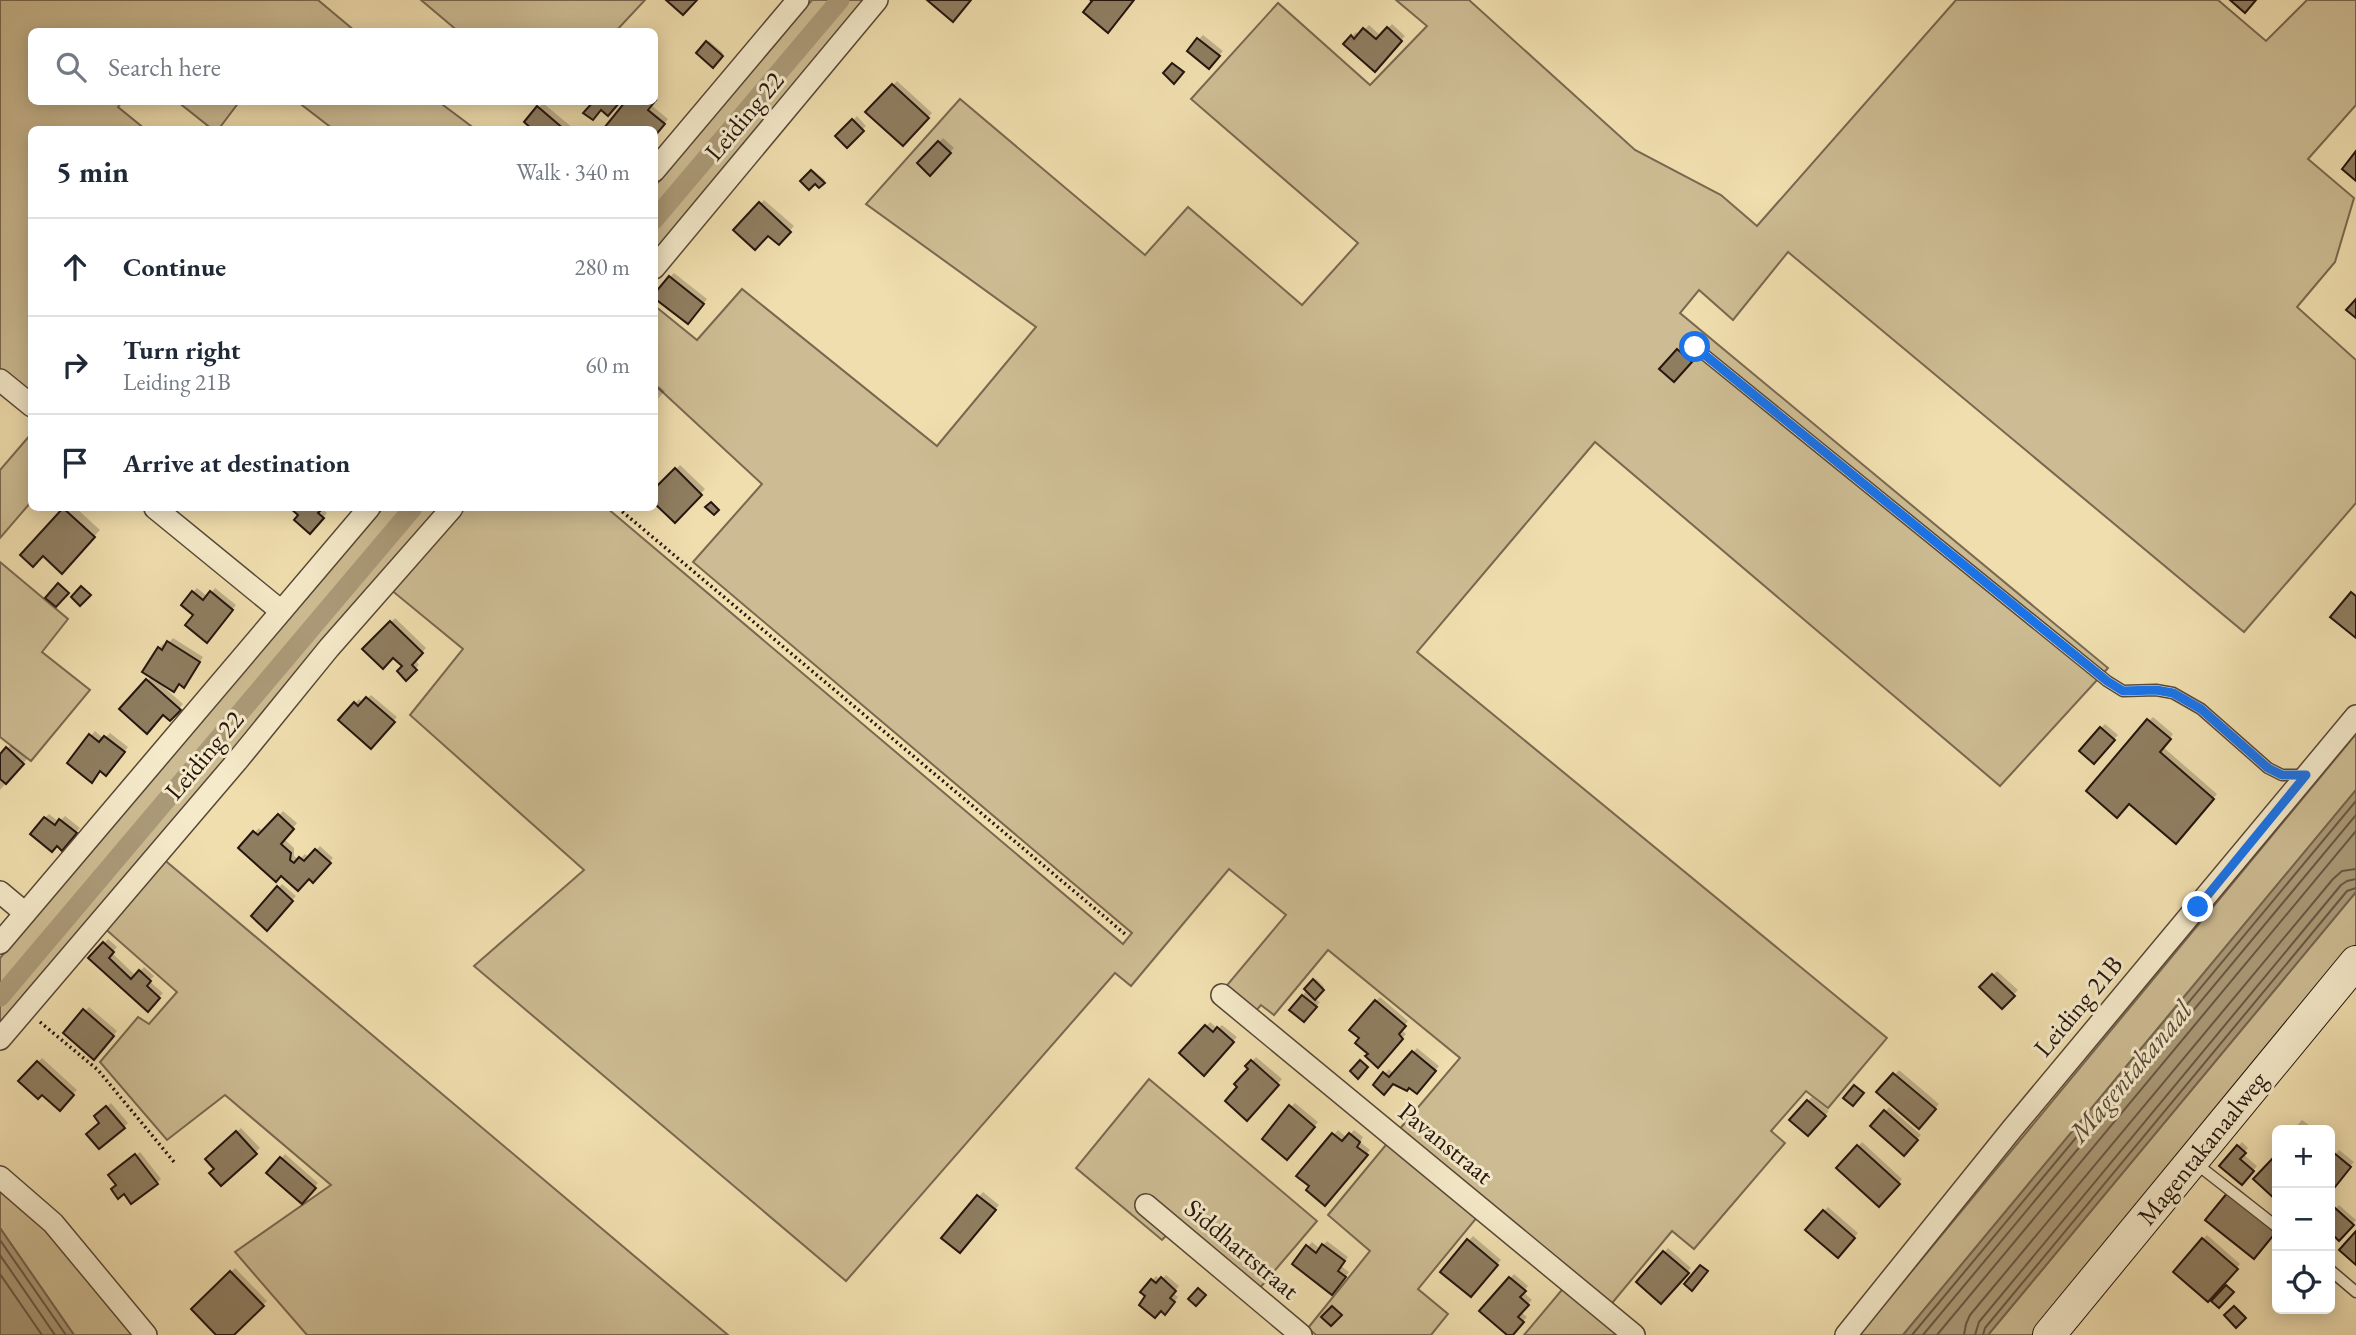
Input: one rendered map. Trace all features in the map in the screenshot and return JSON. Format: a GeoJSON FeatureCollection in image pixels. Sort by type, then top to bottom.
{"type":"FeatureCollection","features":[{"type":"Feature","properties":{"kind":"street","name":"Leiding 22"},"geometry":{"type":"LineString","coordinates":[[658,166],[798,0]]}},
{"type":"Feature","properties":{"kind":"street","name":"Leiding 22"},"geometry":{"type":"LineString","coordinates":[[658,263],[877,0]]}},
{"type":"Feature","properties":{"kind":"street"},"geometry":{"type":"LineString","coordinates":[[0,380],[28,403]]}},
{"type":"Feature","properties":{"kind":"street"},"geometry":{"type":"LineString","coordinates":[[159,511],[281,611]]}},
{"type":"Feature","properties":{"kind":"street","name":"Leiding 22"},"geometry":{"type":"LineString","coordinates":[[0,943],[366,511]]}},
{"type":"Feature","properties":{"kind":"street","name":"Leiding 22"},"geometry":{"type":"LineString","coordinates":[[0,1039],[237,761],[336,638],[449,511]]}},
{"type":"Feature","properties":{"kind":"street","name":"Leiding 21B"},"geometry":{"type":"LineString","coordinates":[[1846,1335],[2012,1129],[2356,716]]}},
{"type":"Feature","properties":{"kind":"street"},"geometry":{"type":"LineString","coordinates":[[0,892],[25,913]]}},
{"type":"Feature","properties":{"kind":"street","name":"Magentakanaalweg"},"geometry":{"type":"LineString","coordinates":[[2049,1335],[2356,962]]}},
{"type":"Feature","properties":{"kind":"street","name":"Pavanstraat"},"geometry":{"type":"LineString","coordinates":[[1222,995],[1634,1335]]}},
{"type":"Feature","properties":{"kind":"street"},"geometry":{"type":"LineString","coordinates":[[0,1177],[53,1223],[146,1335]]}},
{"type":"Feature","properties":{"kind":"street","name":"Siddhartstraat"},"geometry":{"type":"LineString","coordinates":[[1146,1205],[1301,1335]]}},
{"type":"Feature","properties":{"kind":"lane"},"geometry":{"type":"LineString","coordinates":[[1695,347],[2107,681],[2123,691],[2156,690],[2173,693],[2201,709],[2268,768],[2282,775],[2306,775]]}},
{"type":"Feature","properties":{"kind":"lane"},"geometry":{"type":"LineString","coordinates":[[2193,1161],[2272,1223]]}},
{"type":"Feature","properties":{"kind":"lane"},"geometry":{"type":"LineString","coordinates":[[2335,1274],[2356,1292]]}},
{"type":"Feature","properties":{"kind":"path"},"geometry":{"type":"LineString","coordinates":[[622,511],[1125,933]]}},
{"type":"Feature","properties":{"kind":"path"},"geometry":{"type":"LineString","coordinates":[[25,1010],[98,1070],[174,1162]]}},
{"type":"Feature","properties":{"kind":"shaded area"},"geometry":{"type":"Polygon","coordinates":[[[0,0],[318,0],[351,28],[28,28],[28,105],[120,105],[118,107],[141,126],[28,126],[28,393],[0,370],[0,0]]]}},
{"type":"Feature","properties":{"kind":"shaded area"},"geometry":{"type":"Polygon","coordinates":[[[421,0],[645,0],[619,28],[454,28],[421,0]]]}},
{"type":"Feature","properties":{"kind":"shaded area"},"geometry":{"type":"Polygon","coordinates":[[[812,0],[870,0],[658,257],[658,182],[812,0]]]}},
{"type":"Feature","properties":{"kind":"shaded area"},"geometry":{"type":"Polygon","coordinates":[[[1396,0],[1469,0],[1635,150],[1721,195],[1757,226],[1956,0],[2218,0],[2266,41],[2307,0],[2356,0],[2356,105],[2308,159],[2354,198],[2335,262],[2297,307],[2356,360],[2356,503],[2244,632],[1788,252],[1733,320],[1699,290],[1680,313],[2108,668],[2000,786],[1595,442],[1417,652],[1887,1038],[1828,1108],[1806,1091],[1771,1131],[1785,1143],[1694,1249],[1672,1231],[1608,1308],[1398,1131],[1460,1058],[1328,950],[1274,1015],[1261,1005],[1253,1014],[1223,990],[1286,915],[1229,869],[1131,986],[1115,973],[846,1281],[474,966],[584,870],[410,715],[463,649],[390,589],[458,511],[611,511],[1123,944],[1132,933],[693,562],[762,484],[658,388],[658,308],[697,340],[742,289],[937,446],[1036,327],[866,204],[960,99],[1145,255],[1188,207],[1302,305],[1358,243],[1191,99],[1278,3],[1370,85],[1427,26],[1396,0]]]}},
{"type":"Feature","properties":{"kind":"shaded area"},"geometry":{"type":"Polygon","coordinates":[[[182,105],[237,105],[221,126],[208,126],[182,105]]]}},
{"type":"Feature","properties":{"kind":"shaded area"},"geometry":{"type":"Polygon","coordinates":[[[302,105],[443,105],[471,126],[329,126],[302,105]]]}},
{"type":"Feature","properties":{"kind":"shaded area"},"geometry":{"type":"Polygon","coordinates":[[[28,437],[28,505],[0,538],[0,470],[28,437]]]}},
{"type":"Feature","properties":{"kind":"shaded area"},"geometry":{"type":"Polygon","coordinates":[[[380,511],[439,511],[0,1028],[0,958],[380,511]]]}},
{"type":"Feature","properties":{"kind":"shaded area"},"geometry":{"type":"Polygon","coordinates":[[[0,562],[68,619],[42,652],[90,690],[31,761],[0,737],[0,562]]]}},
{"type":"Feature","properties":{"kind":"shaded area"},"geometry":{"type":"Polygon","coordinates":[[[2356,734],[2356,790],[1903,1335],[1859,1335],[2356,734]]]}},
{"type":"Feature","properties":{"kind":"shaded area"},"geometry":{"type":"Polygon","coordinates":[[[161,857],[728,1335],[307,1335],[235,1252],[331,1185],[225,1095],[167,1140],[100,1062],[138,1017],[149,1024],[177,992],[102,926],[161,857]]]}},
{"type":"Feature","properties":{"kind":"shaded area"},"geometry":{"type":"Polygon","coordinates":[[[2356,892],[2356,947],[2032,1335],[1988,1335],[2356,892]]]}},
{"type":"Feature","properties":{"kind":"shaded area"},"geometry":{"type":"Polygon","coordinates":[[[1149,1079],[1317,1221],[1259,1289],[1179,1222],[1162,1240],[1076,1168],[1149,1079]]]}},
{"type":"Feature","properties":{"kind":"shaded area"},"geometry":{"type":"Polygon","coordinates":[[[1390,1140],[1479,1215],[1418,1289],[1448,1314],[1431,1335],[1316,1335],[1308,1328],[1370,1251],[1328,1215],[1390,1140]]]}},
{"type":"Feature","properties":{"kind":"shaded area"},"geometry":{"type":"Polygon","coordinates":[[[0,1185],[49,1228],[139,1335],[74,1335],[0,1228],[0,1185]]]}},
{"type":"Feature","properties":{"kind":"shaded area"},"geometry":{"type":"Polygon","coordinates":[[[1566,1285],[1626,1335],[1524,1335],[1566,1285]]]}},
{"type":"Feature","properties":{"kind":"water","name":"Magentakanaal"},"geometry":{"type":"Polygon","coordinates":[[[2356,790],[2356,892],[1988,1335],[1903,1335],[2356,790]]]}},
{"type":"Feature","properties":{"kind":"water"},"geometry":{"type":"Polygon","coordinates":[[[0,1228],[74,1335],[0,1335],[0,1228]]]}},
{"type":"Feature","properties":{"kind":"building"},"geometry":{"type":"Polygon","coordinates":[[[666,0],[697,0],[683,15],[666,0]]]}},
{"type":"Feature","properties":{"kind":"building"},"geometry":{"type":"Polygon","coordinates":[[[927,0],[971,0],[953,22],[927,0]]]}},
{"type":"Feature","properties":{"kind":"building"},"geometry":{"type":"Polygon","coordinates":[[[1090,0],[1134,0],[1108,33],[1083,12],[1092,1],[1090,0]]]}},
{"type":"Feature","properties":{"kind":"building"},"geometry":{"type":"Polygon","coordinates":[[[2230,0],[2256,0],[2245,13],[2230,0]]]}},
{"type":"Feature","properties":{"kind":"building"},"geometry":{"type":"Polygon","coordinates":[[[1387,27],[1402,41],[1375,72],[1343,44],[1351,35],[1354,39],[1363,28],[1376,39],[1387,27]]]}},
{"type":"Feature","properties":{"kind":"building"},"geometry":{"type":"Polygon","coordinates":[[[1197,38],[1220,56],[1209,69],[1187,51],[1197,38]]]}},
{"type":"Feature","properties":{"kind":"building"},"geometry":{"type":"Polygon","coordinates":[[[706,41],[723,56],[713,68],[696,53],[706,41]]]}},
{"type":"Feature","properties":{"kind":"building"},"geometry":{"type":"Polygon","coordinates":[[[1172,63],[1184,72],[1174,84],[1163,73],[1172,63]]]}},
{"type":"Feature","properties":{"kind":"building"},"geometry":{"type":"Polygon","coordinates":[[[892,84],[929,118],[903,146],[865,112],[892,84]]]}},
{"type":"Feature","properties":{"kind":"building"},"geometry":{"type":"Polygon","coordinates":[[[590,105],[617,105],[608,116],[601,110],[593,120],[583,113],[590,105]]]}},
{"type":"Feature","properties":{"kind":"building"},"geometry":{"type":"Polygon","coordinates":[[[623,105],[652,105],[648,110],[665,124],[658,132],[658,126],[606,126],[623,105]]]}},
{"type":"Feature","properties":{"kind":"building"},"geometry":{"type":"Polygon","coordinates":[[[537,106],[560,126],[528,126],[524,122],[537,106]]]}},
{"type":"Feature","properties":{"kind":"building"},"geometry":{"type":"Polygon","coordinates":[[[852,119],[864,131],[847,148],[835,136],[852,119]]]}},
{"type":"Feature","properties":{"kind":"building"},"geometry":{"type":"Polygon","coordinates":[[[938,141],[951,153],[930,176],[917,163],[938,141]]]}},
{"type":"Feature","properties":{"kind":"building"},"geometry":{"type":"Polygon","coordinates":[[[2356,151],[2356,181],[2342,169],[2356,151]]]}},
{"type":"Feature","properties":{"kind":"building"},"geometry":{"type":"Polygon","coordinates":[[[811,170],[825,183],[819,188],[815,184],[809,190],[800,181],[811,170]]]}},
{"type":"Feature","properties":{"kind":"building"},"geometry":{"type":"Polygon","coordinates":[[[759,202],[791,232],[779,245],[768,236],[755,250],[733,230],[759,202]]]}},
{"type":"Feature","properties":{"kind":"building"},"geometry":{"type":"Polygon","coordinates":[[[669,276],[704,304],[688,324],[658,301],[658,289],[669,276]]]}},
{"type":"Feature","properties":{"kind":"building"},"geometry":{"type":"Polygon","coordinates":[[[2356,299],[2356,318],[2346,310],[2356,299]]]}},
{"type":"Feature","properties":{"kind":"building"},"geometry":{"type":"Polygon","coordinates":[[[1677,349],[1692,362],[1674,382],[1659,369],[1677,349]]]}},
{"type":"Feature","properties":{"kind":"building"},"geometry":{"type":"Polygon","coordinates":[[[675,468],[702,495],[675,523],[658,507],[658,485],[675,468]]]}},
{"type":"Feature","properties":{"kind":"building"},"geometry":{"type":"Polygon","coordinates":[[[711,502],[719,510],[714,515],[705,507],[711,502]]]}},
{"type":"Feature","properties":{"kind":"building"},"geometry":{"type":"Polygon","coordinates":[[[60,511],[66,511],[95,537],[62,574],[43,556],[33,567],[20,555],[60,511]]]}},
{"type":"Feature","properties":{"kind":"building"},"geometry":{"type":"Polygon","coordinates":[[[293,511],[320,511],[318,513],[324,518],[310,534],[294,520],[298,515],[293,511]]]}},
{"type":"Feature","properties":{"kind":"building"},"geometry":{"type":"Polygon","coordinates":[[[58,583],[69,593],[56,607],[45,598],[58,583]]]}},
{"type":"Feature","properties":{"kind":"building"},"geometry":{"type":"Polygon","coordinates":[[[81,586],[91,595],[80,606],[71,597],[81,586]]]}},
{"type":"Feature","properties":{"kind":"building"},"geometry":{"type":"Polygon","coordinates":[[[192,591],[203,600],[210,591],[233,610],[207,643],[185,625],[193,615],[181,605],[192,591]]]}},
{"type":"Feature","properties":{"kind":"building"},"geometry":{"type":"Polygon","coordinates":[[[2351,592],[2356,596],[2356,638],[2330,617],[2351,592]]]}},
{"type":"Feature","properties":{"kind":"building"},"geometry":{"type":"Polygon","coordinates":[[[390,621],[423,653],[412,665],[417,670],[406,681],[397,671],[402,666],[393,658],[383,669],[362,649],[390,621]]]}},
{"type":"Feature","properties":{"kind":"building"},"geometry":{"type":"Polygon","coordinates":[[[167,641],[200,662],[184,688],[179,684],[174,692],[142,672],[158,647],[162,650],[167,641]]]}},
{"type":"Feature","properties":{"kind":"building"},"geometry":{"type":"Polygon","coordinates":[[[146,679],[181,710],[170,721],[163,715],[147,734],[119,709],[146,679]]]}},
{"type":"Feature","properties":{"kind":"building"},"geometry":{"type":"Polygon","coordinates":[[[366,697],[395,722],[371,749],[338,720],[354,702],[358,706],[366,697]]]}},
{"type":"Feature","properties":{"kind":"building"},"geometry":{"type":"Polygon","coordinates":[[[2147,719],[2171,739],[2160,752],[2214,799],[2176,844],[2129,804],[2117,818],[2086,791],[2147,719]]]}},
{"type":"Feature","properties":{"kind":"building"},"geometry":{"type":"Polygon","coordinates":[[[2100,727],[2115,740],[2094,764],[2079,751],[2100,727]]]}},
{"type":"Feature","properties":{"kind":"building"},"geometry":{"type":"Polygon","coordinates":[[[89,734],[99,742],[104,736],[125,752],[106,776],[100,771],[92,783],[67,763],[89,734]]]}},
{"type":"Feature","properties":{"kind":"building"},"geometry":{"type":"Polygon","coordinates":[[[6,747],[24,764],[6,784],[0,779],[0,754],[6,747]]]}},
{"type":"Feature","properties":{"kind":"building"},"geometry":{"type":"Polygon","coordinates":[[[278,814],[294,829],[281,844],[291,853],[290,860],[294,863],[299,857],[304,861],[315,849],[331,863],[313,883],[309,879],[298,891],[281,876],[276,882],[238,848],[253,831],[258,835],[278,814]]]}},
{"type":"Feature","properties":{"kind":"building"},"geometry":{"type":"Polygon","coordinates":[[[44,817],[55,825],[59,819],[77,833],[62,851],[57,846],[52,852],[30,834],[44,817]]]}},
{"type":"Feature","properties":{"kind":"building"},"geometry":{"type":"Polygon","coordinates":[[[277,886],[293,901],[267,931],[251,916],[277,886]]]}},
{"type":"Feature","properties":{"kind":"building"},"geometry":{"type":"Polygon","coordinates":[[[103,942],[114,952],[109,958],[131,979],[139,970],[151,981],[147,986],[160,998],[148,1012],[88,958],[103,942]]]}},
{"type":"Feature","properties":{"kind":"building"},"geometry":{"type":"Polygon","coordinates":[[[1992,974],[2015,996],[2002,1009],[1979,987],[1992,974]]]}},
{"type":"Feature","properties":{"kind":"building"},"geometry":{"type":"Polygon","coordinates":[[[1313,979],[1324,990],[1315,1000],[1304,989],[1313,979]]]}},
{"type":"Feature","properties":{"kind":"building"},"geometry":{"type":"Polygon","coordinates":[[[1302,995],[1317,1007],[1304,1022],[1289,1010],[1302,995]]]}},
{"type":"Feature","properties":{"kind":"building"},"geometry":{"type":"Polygon","coordinates":[[[1375,1000],[1406,1026],[1399,1034],[1403,1039],[1378,1068],[1365,1056],[1368,1054],[1355,1043],[1359,1038],[1349,1030],[1375,1000]]]}},
{"type":"Feature","properties":{"kind":"building"},"geometry":{"type":"Polygon","coordinates":[[[83,1009],[114,1036],[94,1060],[63,1033],[83,1009]]]}},
{"type":"Feature","properties":{"kind":"building"},"geometry":{"type":"Polygon","coordinates":[[[1205,1025],[1213,1032],[1217,1027],[1234,1042],[1204,1076],[1179,1053],[1205,1025]]]}},
{"type":"Feature","properties":{"kind":"building"},"geometry":{"type":"Polygon","coordinates":[[[1412,1051],[1436,1071],[1417,1094],[1409,1088],[1407,1091],[1393,1084],[1384,1095],[1373,1085],[1383,1072],[1389,1077],[1412,1051]]]}},
{"type":"Feature","properties":{"kind":"building"},"geometry":{"type":"Polygon","coordinates":[[[1251,1060],[1279,1085],[1247,1121],[1225,1101],[1237,1087],[1234,1084],[1248,1069],[1245,1066],[1251,1060]]]}},
{"type":"Feature","properties":{"kind":"building"},"geometry":{"type":"Polygon","coordinates":[[[1360,1060],[1368,1067],[1358,1079],[1350,1071],[1360,1060]]]}},
{"type":"Feature","properties":{"kind":"building"},"geometry":{"type":"Polygon","coordinates":[[[37,1061],[74,1095],[60,1111],[42,1095],[38,1099],[18,1081],[37,1061]]]}},
{"type":"Feature","properties":{"kind":"building"},"geometry":{"type":"Polygon","coordinates":[[[1893,1073],[1936,1109],[1919,1129],[1876,1092],[1893,1073]]]}},
{"type":"Feature","properties":{"kind":"building"},"geometry":{"type":"Polygon","coordinates":[[[1854,1085],[1864,1093],[1853,1106],[1843,1098],[1854,1085]]]}},
{"type":"Feature","properties":{"kind":"building"},"geometry":{"type":"Polygon","coordinates":[[[1807,1100],[1826,1116],[1808,1136],[1789,1120],[1807,1100]]]}},
{"type":"Feature","properties":{"kind":"building"},"geometry":{"type":"Polygon","coordinates":[[[1289,1105],[1315,1127],[1287,1160],[1262,1139],[1289,1105]]]}},
{"type":"Feature","properties":{"kind":"building"},"geometry":{"type":"Polygon","coordinates":[[[106,1106],[125,1128],[99,1149],[86,1134],[99,1123],[94,1116],[106,1106]]]}},
{"type":"Feature","properties":{"kind":"building"},"geometry":{"type":"Polygon","coordinates":[[[1884,1110],[1918,1140],[1904,1156],[1870,1126],[1884,1110]]]}},
{"type":"Feature","properties":{"kind":"building"},"geometry":{"type":"Polygon","coordinates":[[[236,1131],[257,1154],[221,1186],[209,1173],[214,1169],[205,1159],[236,1131]]]}},
{"type":"Feature","properties":{"kind":"building"},"geometry":{"type":"Polygon","coordinates":[[[1332,1133],[1342,1141],[1349,1133],[1360,1142],[1357,1147],[1368,1155],[1325,1206],[1306,1190],[1309,1186],[1296,1176],[1332,1133]]]}},
{"type":"Feature","properties":{"kind":"building"},"geometry":{"type":"Polygon","coordinates":[[[1857,1145],[1900,1184],[1879,1207],[1836,1168],[1857,1145]]]}},
{"type":"Feature","properties":{"kind":"building"},"geometry":{"type":"Polygon","coordinates":[[[2237,1145],[2246,1153],[2240,1159],[2254,1171],[2242,1185],[2219,1166],[2237,1145]]]}},
{"type":"Feature","properties":{"kind":"building"},"geometry":{"type":"Polygon","coordinates":[[[135,1154],[158,1184],[131,1204],[124,1194],[118,1199],[111,1189],[116,1185],[108,1175],[135,1154]]]}},
{"type":"Feature","properties":{"kind":"building"},"geometry":{"type":"Polygon","coordinates":[[[2335,1154],[2351,1167],[2335,1187],[2335,1154]]]}},
{"type":"Feature","properties":{"kind":"building"},"geometry":{"type":"Polygon","coordinates":[[[280,1157],[316,1188],[302,1204],[266,1173],[280,1157]]]}},
{"type":"Feature","properties":{"kind":"building"},"geometry":{"type":"Polygon","coordinates":[[[2272,1159],[2272,1196],[2253,1179],[2272,1159]]]}},
{"type":"Feature","properties":{"kind":"building"},"geometry":{"type":"Polygon","coordinates":[[[2228,1192],[2272,1227],[2272,1237],[2254,1259],[2205,1220],[2228,1192]]]}},
{"type":"Feature","properties":{"kind":"building"},"geometry":{"type":"Polygon","coordinates":[[[977,1195],[996,1210],[960,1253],[941,1238],[977,1195]]]}},
{"type":"Feature","properties":{"kind":"building"},"geometry":{"type":"Polygon","coordinates":[[[2335,1208],[2354,1225],[2339,1241],[2335,1237],[2335,1208]]]}},
{"type":"Feature","properties":{"kind":"building"},"geometry":{"type":"Polygon","coordinates":[[[1823,1210],[1855,1238],[1838,1258],[1805,1230],[1823,1210]]]}},
{"type":"Feature","properties":{"kind":"building"},"geometry":{"type":"Polygon","coordinates":[[[2356,1231],[2356,1265],[2339,1250],[2356,1231]]]}},
{"type":"Feature","properties":{"kind":"building"},"geometry":{"type":"Polygon","coordinates":[[[2202,1238],[2238,1269],[2208,1302],[2173,1272],[2202,1238]]]}},
{"type":"Feature","properties":{"kind":"building"},"geometry":{"type":"Polygon","coordinates":[[[1467,1239],[1498,1265],[1471,1297],[1440,1272],[1467,1239]]]}},
{"type":"Feature","properties":{"kind":"building"},"geometry":{"type":"Polygon","coordinates":[[[1322,1244],[1345,1261],[1338,1271],[1346,1277],[1332,1295],[1292,1264],[1306,1245],[1316,1253],[1322,1244]]]}},
{"type":"Feature","properties":{"kind":"building"},"geometry":{"type":"Polygon","coordinates":[[[1663,1251],[1689,1273],[1661,1304],[1636,1282],[1663,1251]]]}},
{"type":"Feature","properties":{"kind":"building"},"geometry":{"type":"Polygon","coordinates":[[[1700,1265],[1708,1271],[1692,1291],[1684,1284],[1700,1265]]]}},
{"type":"Feature","properties":{"kind":"building"},"geometry":{"type":"Polygon","coordinates":[[[230,1271],[264,1306],[234,1335],[216,1335],[191,1309],[230,1271]]]}},
{"type":"Feature","properties":{"kind":"building"},"geometry":{"type":"Polygon","coordinates":[[[1161,1277],[1176,1291],[1170,1298],[1175,1302],[1165,1315],[1161,1311],[1155,1318],[1139,1305],[1145,1296],[1140,1292],[1151,1279],[1156,1283],[1161,1277]]]}},
{"type":"Feature","properties":{"kind":"building"},"geometry":{"type":"Polygon","coordinates":[[[1509,1277],[1526,1291],[1520,1297],[1529,1305],[1518,1317],[1524,1322],[1513,1335],[1507,1335],[1479,1311],[1509,1277]]]}},
{"type":"Feature","properties":{"kind":"building"},"geometry":{"type":"Polygon","coordinates":[[[2226,1285],[2234,1292],[2219,1308],[2211,1301],[2226,1285]]]}},
{"type":"Feature","properties":{"kind":"building"},"geometry":{"type":"Polygon","coordinates":[[[1198,1288],[1206,1295],[1196,1306],[1188,1299],[1198,1288]]]}},
{"type":"Feature","properties":{"kind":"building"},"geometry":{"type":"Polygon","coordinates":[[[1332,1306],[1342,1315],[1331,1326],[1321,1317],[1332,1306]]]}},
{"type":"Feature","properties":{"kind":"building"},"geometry":{"type":"Polygon","coordinates":[[[2234,1306],[2246,1318],[2236,1328],[2224,1315],[2234,1306]]]}},
{"type":"Feature","properties":{"kind":"waterway"},"geometry":{"type":"LineString","coordinates":[[658,215],[840,0]]}},
{"type":"Feature","properties":{"kind":"waterway"},"geometry":{"type":"LineString","coordinates":[[0,997],[410,511]]}},
{"type":"Feature","properties":{"kind":"route"},"geometry":{"type":"LineString","coordinates":[[1695,347],[2107,681],[2123,691],[2156,690],[2173,693],[2188,700],[2268,768],[2282,775],[2306,775],[2198,907]]}}]}
